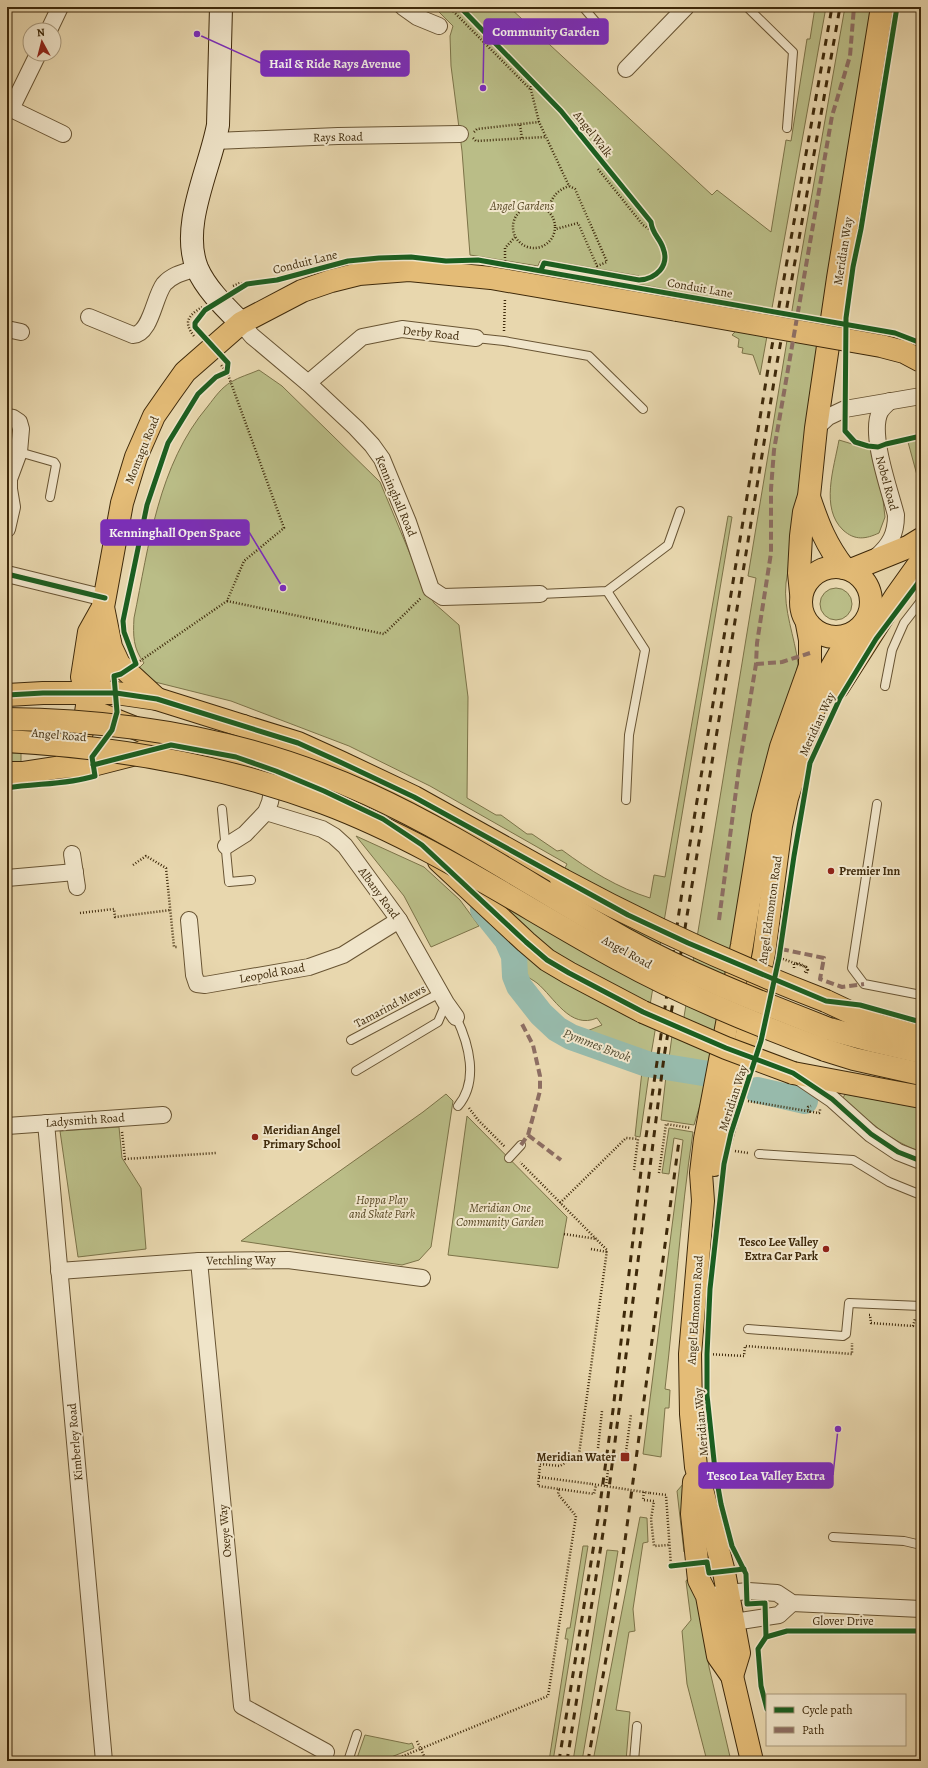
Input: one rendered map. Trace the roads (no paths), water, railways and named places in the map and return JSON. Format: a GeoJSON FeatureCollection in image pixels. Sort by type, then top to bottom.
{"type":"FeatureCollection","features":[{"type":"Feature","properties":{"kind":"main road"},"geometry":{"type":"LineString","coordinates":[[221,7],[220,114],[215,141],[192,229],[191,248],[197,268],[224,296],[240,323]]}},
{"type":"Feature","properties":{"kind":"main road","name":"Meridian Way"},"geometry":{"type":"LineString","coordinates":[[802,593],[799,573],[804,512],[809,496],[816,428],[838,278],[882,7]]}},
{"type":"Feature","properties":{"kind":"main road","name":"Conduit Lane"},"geometry":{"type":"LineString","coordinates":[[240,323],[302,290],[331,281],[366,273],[409,270],[491,278],[881,346],[904,352],[921,361]]}},
{"type":"Feature","properties":{"kind":"main road","name":"Montagu Road"},"geometry":{"type":"LineString","coordinates":[[87,699],[82,677],[89,632],[104,602],[122,503],[139,450],[154,416],[185,372],[220,358],[240,323]]}},
{"type":"Feature","properties":{"kind":"main road","name":"Meridian Way"},"geometry":{"type":"LineString","coordinates":[[809,496],[819,528],[834,555],[854,567]]}},
{"type":"Feature","properties":{"kind":"main road"},"geometry":{"type":"LineString","coordinates":[[921,538],[908,547],[854,567],[828,568],[813,575],[806,583],[800,604],[807,624],[817,632],[827,637],[838,638],[848,635],[864,621],[886,584],[900,569],[921,554]]}},
{"type":"Feature","properties":{"kind":"main road"},"geometry":{"type":"LineString","coordinates":[[807,735],[896,596],[921,561]]}},
{"type":"Feature","properties":{"kind":"main road"},"geometry":{"type":"LineString","coordinates":[[854,567],[868,587],[871,600],[864,621]]}},
{"type":"Feature","properties":{"kind":"main road","name":"Montagu Road"},"geometry":{"type":"LineString","coordinates":[[87,699],[100,677],[108,634],[104,602]]}},
{"type":"Feature","properties":{"kind":"main road","name":"Angel Edmonton Road"},"geometry":{"type":"LineString","coordinates":[[703,1201],[740,1073],[764,953],[781,826],[794,776],[807,735],[814,705],[822,684],[841,651],[864,621]]}},
{"type":"Feature","properties":{"kind":"main road","name":"Angel Edmonton Road"},"geometry":{"type":"LineString","coordinates":[[752,1761],[732,1676],[718,1656],[715,1601],[724,1572],[696,1467],[691,1414],[690,1354],[703,1201],[701,1173],[707,1130],[742,945],[763,816],[781,747],[810,666],[810,640],[807,624]]}},
{"type":"Feature","properties":{"kind":"main road"},"geometry":{"type":"LineString","coordinates":[[108,634],[111,647],[119,664],[157,699]]}},
{"type":"Feature","properties":{"kind":"main road"},"geometry":{"type":"LineString","coordinates":[[7,695],[43,693],[87,699],[116,693],[157,699],[298,743],[414,797],[561,879],[655,928],[826,1001],[877,1025],[921,1037]]}},
{"type":"Feature","properties":{"kind":"main road"},"geometry":{"type":"LineString","coordinates":[[87,699],[100,714],[140,730],[171,745],[236,757],[276,770],[383,819],[422,845],[547,960],[643,1012],[726,1048],[806,1079],[921,1097]]}},
{"type":"Feature","properties":{"kind":"main road"},"geometry":{"type":"LineString","coordinates":[[61,767],[72,755],[83,733],[87,699]]}},
{"type":"Feature","properties":{"kind":"main road","name":"Angel Road"},"geometry":{"type":"LineString","coordinates":[[7,720],[82,723],[155,731],[208,741],[252,752],[327,777],[379,799],[438,829],[592,920],[710,982],[829,1029],[874,1042],[921,1052]]}},
{"type":"Feature","properties":{"kind":"main road","name":"Angel Road"},"geometry":{"type":"LineString","coordinates":[[7,741],[102,749],[170,760],[215,770],[280,788],[326,804],[373,824],[442,858],[618,959],[666,984],[752,1023],[825,1050],[921,1074]]}},
{"type":"Feature","properties":{"kind":"main road"},"geometry":{"type":"LineString","coordinates":[[7,774],[61,767],[93,765],[171,745]]}},
{"type":"Feature","properties":{"kind":"main road","name":"Angel Edmonton Road"},"geometry":{"type":"LineString","coordinates":[[715,1601],[734,1622],[739,1653],[732,1676]]}},
{"type":"Feature","properties":{"kind":"street"},"geometry":{"type":"LineString","coordinates":[[53,22],[60,7]]}},
{"type":"Feature","properties":{"kind":"street"},"geometry":{"type":"LineString","coordinates":[[403,7],[417,17],[439,26]]}},
{"type":"Feature","properties":{"kind":"street"},"geometry":{"type":"LineString","coordinates":[[626,69],[686,7]]}},
{"type":"Feature","properties":{"kind":"street"},"geometry":{"type":"LineString","coordinates":[[34,62],[9,108],[63,134]]}},
{"type":"Feature","properties":{"kind":"street","name":"Rays Road"},"geometry":{"type":"LineString","coordinates":[[215,141],[338,136],[460,134]]}},
{"type":"Feature","properties":{"kind":"street"},"geometry":{"type":"LineString","coordinates":[[89,316],[133,335],[137,335],[146,326],[164,284],[177,274],[197,268]]}},
{"type":"Feature","properties":{"kind":"street","name":"Kenninghall Road"},"geometry":{"type":"LineString","coordinates":[[240,323],[252,336],[308,383],[372,445],[382,459],[408,522],[431,589],[443,597],[540,594]]}},
{"type":"Feature","properties":{"kind":"street","name":"Derby Road"},"geometry":{"type":"LineString","coordinates":[[308,383],[362,337],[402,329],[476,338]]}},
{"type":"Feature","properties":{"kind":"street"},"geometry":{"type":"LineString","coordinates":[[816,428],[828,417],[845,409],[921,396]]}},
{"type":"Feature","properties":{"kind":"street","name":"Nobel Road"},"geometry":{"type":"LineString","coordinates":[[854,567],[888,546],[893,537],[896,515],[878,447],[877,426],[880,412],[890,401]]}},
{"type":"Feature","properties":{"kind":"street"},"geometry":{"type":"LineString","coordinates":[[7,417],[13,418],[19,422],[21,429],[19,452],[8,479],[12,507],[7,529]]}},
{"type":"Feature","properties":{"kind":"street"},"geometry":{"type":"LineString","coordinates":[[7,574],[104,602]]}},
{"type":"Feature","properties":{"kind":"street"},"geometry":{"type":"LineString","coordinates":[[226,846],[245,834],[266,812],[270,802],[276,770],[274,758],[267,747],[243,726]]}},
{"type":"Feature","properties":{"kind":"street","name":"Albany Road"},"geometry":{"type":"LineString","coordinates":[[266,812],[322,829],[334,836],[344,846],[399,920],[443,998],[456,1017]]}},
{"type":"Feature","properties":{"kind":"street"},"geometry":{"type":"LineString","coordinates":[[7,878],[76,880],[72,854]]}},
{"type":"Feature","properties":{"kind":"street","name":"Leopold Road"},"geometry":{"type":"LineString","coordinates":[[189,920],[194,974],[197,984],[205,985],[309,967],[343,955],[399,920]]}},
{"type":"Feature","properties":{"kind":"street"},"geometry":{"type":"LineString","coordinates":[[806,1079],[832,1099],[871,1134],[898,1152],[921,1161]]}},
{"type":"Feature","properties":{"kind":"street","name":"Ladysmith Road"},"geometry":{"type":"LineString","coordinates":[[7,1126],[163,1115]]}},
{"type":"Feature","properties":{"kind":"street","name":"Kimberley Road"},"geometry":{"type":"LineString","coordinates":[[46,1123],[104,1761]]}},
{"type":"Feature","properties":{"kind":"street","name":"Vetchling Way"},"geometry":{"type":"LineString","coordinates":[[59,1271],[200,1260],[288,1260],[422,1278]]}},
{"type":"Feature","properties":{"kind":"street","name":"Oxeye Way"},"geometry":{"type":"LineString","coordinates":[[200,1260],[242,1706],[326,1752]]}},
{"type":"Feature","properties":{"kind":"street","name":"Glover Drive"},"geometry":{"type":"LineString","coordinates":[[715,1601],[748,1591],[777,1593],[792,1603],[921,1609]]}},
{"type":"Feature","properties":{"kind":"street"},"geometry":{"type":"LineString","coordinates":[[715,1601],[724,1621],[734,1622],[779,1614],[792,1603]]}},
{"type":"Feature","properties":{"kind":"lane"},"geometry":{"type":"LineString","coordinates":[[583,7],[600,28]]}},
{"type":"Feature","properties":{"kind":"lane"},"geometry":{"type":"LineString","coordinates":[[747,7],[793,52],[787,128]]}},
{"type":"Feature","properties":{"kind":"lane"},"geometry":{"type":"LineString","coordinates":[[476,338],[504,341],[589,356],[643,409]]}},
{"type":"Feature","properties":{"kind":"lane"},"geometry":{"type":"LineString","coordinates":[[19,452],[54,462],[56,465],[50,497]]}},
{"type":"Feature","properties":{"kind":"lane"},"geometry":{"type":"LineString","coordinates":[[540,594],[607,591],[668,545],[680,511]]}},
{"type":"Feature","properties":{"kind":"lane"},"geometry":{"type":"LineString","coordinates":[[607,591],[645,650],[629,735],[626,800]]}},
{"type":"Feature","properties":{"kind":"lane"},"geometry":{"type":"LineString","coordinates":[[885,686],[892,650],[904,623],[921,601]]}},
{"type":"Feature","properties":{"kind":"lane"},"geometry":{"type":"LineString","coordinates":[[877,804],[852,968],[864,984],[921,995]]}},
{"type":"Feature","properties":{"kind":"lane"},"geometry":{"type":"LineString","coordinates":[[222,809],[229,882],[251,880]]}},
{"type":"Feature","properties":{"kind":"lane"},"geometry":{"type":"LineString","coordinates":[[356,1071],[438,1022],[443,998]]}},
{"type":"Feature","properties":{"kind":"lane","name":"Tamarind Mews"},"geometry":{"type":"LineString","coordinates":[[351,1040],[443,998]]}},
{"type":"Feature","properties":{"kind":"lane"},"geometry":{"type":"LineString","coordinates":[[456,1017],[462,1030],[470,1065],[470,1080],[460,1103]]}},
{"type":"Feature","properties":{"kind":"lane"},"geometry":{"type":"LineString","coordinates":[[511,1156],[521,1145]]}},
{"type":"Feature","properties":{"kind":"lane"},"geometry":{"type":"LineString","coordinates":[[759,1154],[853,1160],[889,1182],[921,1195]]}},
{"type":"Feature","properties":{"kind":"lane"},"geometry":{"type":"LineString","coordinates":[[748,1329],[843,1336],[846,1334],[849,1303],[921,1306]]}},
{"type":"Feature","properties":{"kind":"lane"},"geometry":{"type":"LineString","coordinates":[[833,1537],[904,1541],[921,1545]]}},
{"type":"Feature","properties":{"kind":"lane"},"geometry":{"type":"LineString","coordinates":[[634,1761],[637,1726]]}},
{"type":"Feature","properties":{"kind":"lane"},"geometry":{"type":"LineString","coordinates":[[348,1761],[357,1734]]}},
{"type":"Feature","properties":{"kind":"waterway","name":"Pymmes Brook"},"geometry":{"type":"LineString","coordinates":[[483,910],[507,940],[514,956],[515,976],[519,986],[541,1014],[557,1029],[571,1037],[647,1064],[709,1074]]}},
{"type":"Feature","properties":{"kind":"waterway","name":"Pymmes Brook"},"geometry":{"type":"LineString","coordinates":[[757,1090],[805,1101]]}},
{"type":"Feature","properties":{"kind":"railway"},"geometry":{"type":"LineString","coordinates":[[559,1761],[598,1519],[613,1410],[641,1171],[682,892],[769,363],[832,7]]}},
{"type":"Feature","properties":{"kind":"railway"},"geometry":{"type":"LineString","coordinates":[[567,1761],[605,1520],[664,1057],[777,363],[840,7]]}},
{"type":"Feature","properties":{"kind":"railway"},"geometry":{"type":"LineString","coordinates":[[588,1761],[619,1585],[679,1141]]}},
{"type":"Feature","properties":{"kind":"place","name":"Hail & Ride Rays Avenue"},"geometry":{"type":"Point","coordinates":[197,34]}},
{"type":"Feature","properties":{"kind":"place","name":"Community Garden"},"geometry":{"type":"Point","coordinates":[483,88]}},
{"type":"Feature","properties":{"kind":"place","name":"Kenninghall Open Space"},"geometry":{"type":"Point","coordinates":[283,588]}},
{"type":"Feature","properties":{"kind":"place","name":"Premier Inn"},"geometry":{"type":"Point","coordinates":[831,871]}},
{"type":"Feature","properties":{"kind":"place","name":"Meridian Angel Primary School"},"geometry":{"type":"Point","coordinates":[255,1137]}},
{"type":"Feature","properties":{"kind":"place","name":"Tesco Lee Valley Extra Car Park"},"geometry":{"type":"Point","coordinates":[826,1249]}},
{"type":"Feature","properties":{"kind":"place","name":"Tesco Lea Valley Extra"},"geometry":{"type":"Point","coordinates":[838,1429]}},
{"type":"Feature","properties":{"kind":"place","name":"Meridian Water"},"geometry":{"type":"Point","coordinates":[625,1457]}},
{"type":"Feature","properties":{"kind":"park label","name":"Angel Gardens"},"geometry":{"type":"Point","coordinates":[522,206]}},
{"type":"Feature","properties":{"kind":"park label","name":"Hoppa Play and Skate Park"},"geometry":{"type":"Point","coordinates":[382,1207]}},
{"type":"Feature","properties":{"kind":"park label","name":"Meridian One Community Garden"},"geometry":{"type":"Point","coordinates":[500,1215]}}]}
